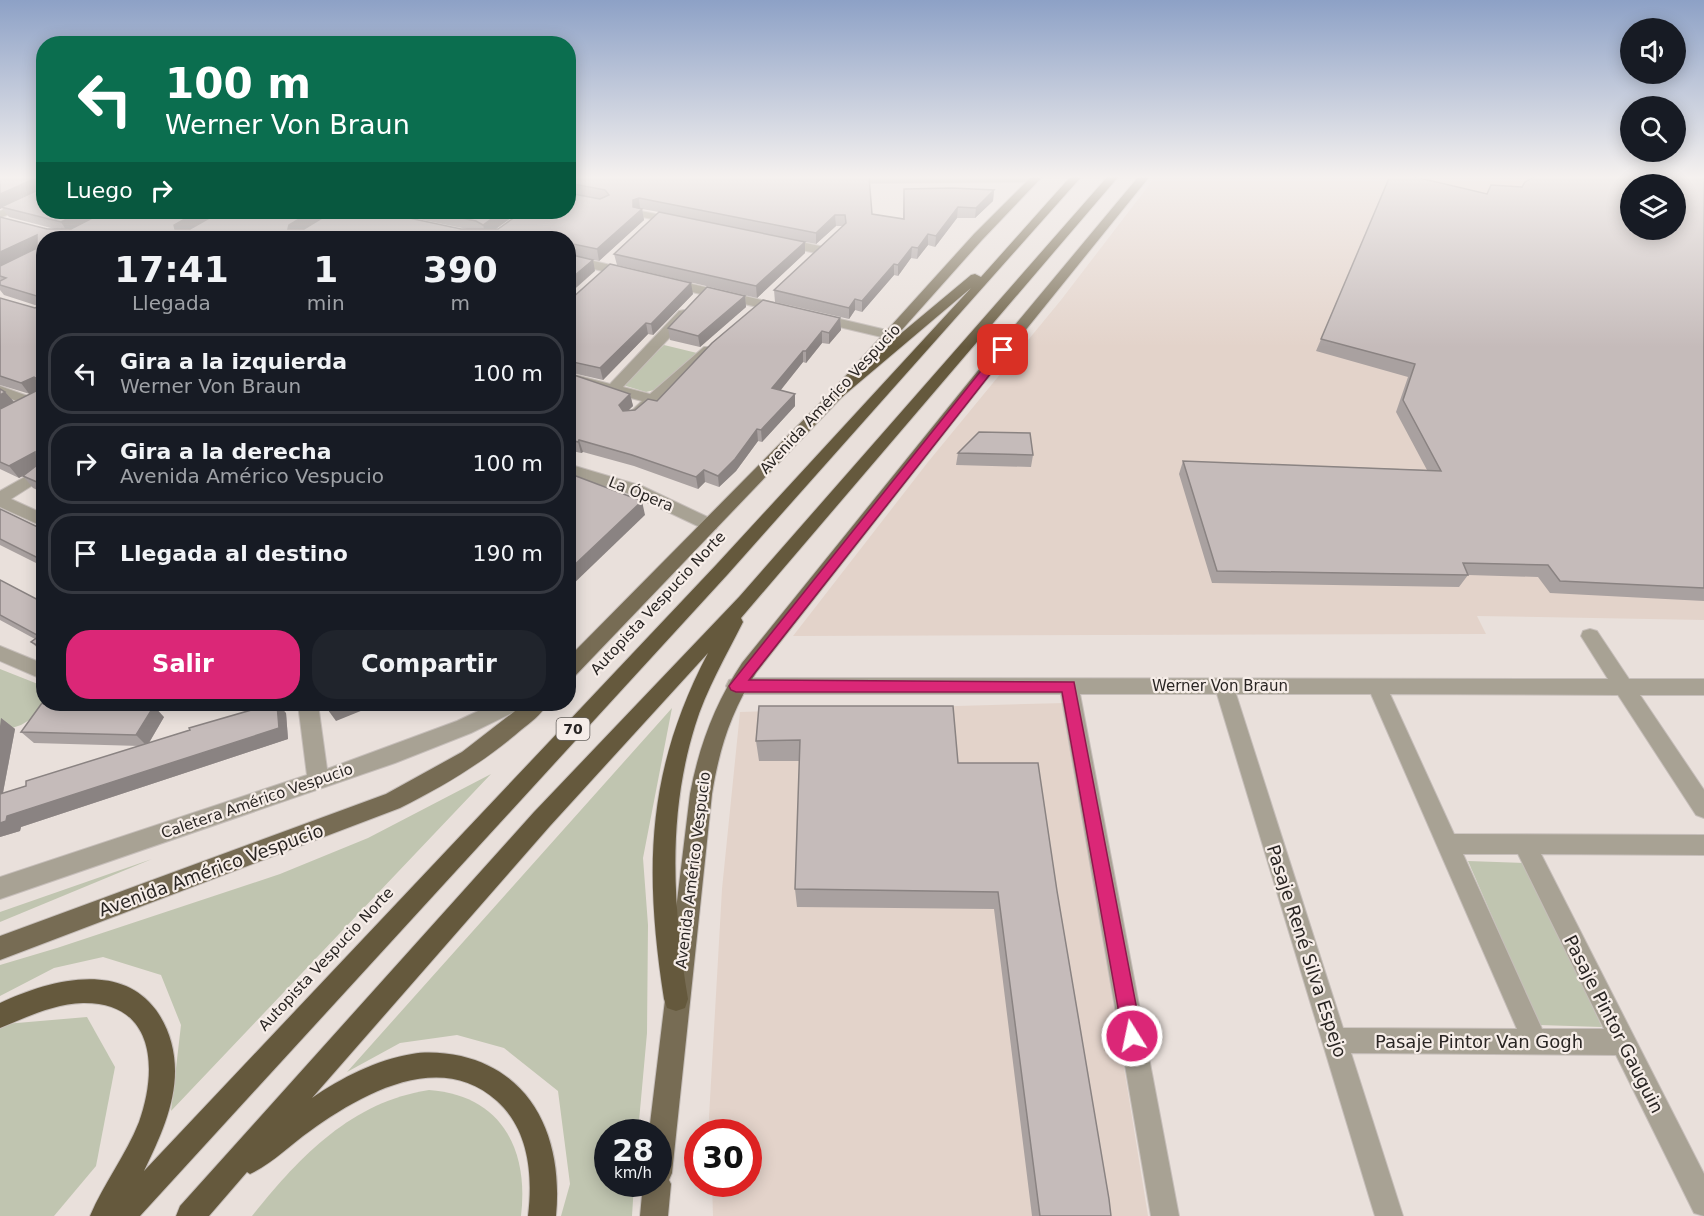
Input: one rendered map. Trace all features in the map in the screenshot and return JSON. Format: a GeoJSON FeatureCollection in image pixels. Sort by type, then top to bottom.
{"type":"FeatureCollection","features":[{"type":"Feature","properties":{"kind":"highway","name":"Autopista Vespucio Norte"},"geometry":{"type":"LineString","coordinates":[[111,1214],[702,592],[1027,233]]}},
{"type":"Feature","properties":{"kind":"highway","name":"70"},"geometry":{"type":"LineString","coordinates":[[199,1206],[534,828],[745,602],[1065,233]]}},
{"type":"Feature","properties":{"kind":"highway"},"geometry":{"type":"LineString","coordinates":[[837,394],[1022,238]]}},
{"type":"Feature","properties":{"kind":"highway"},"geometry":{"type":"LineString","coordinates":[[676,999],[667,941],[663,883],[665,824],[669,797],[680,742],[693,705],[745,602]]}},
{"type":"Feature","properties":{"kind":"highway"},"geometry":{"type":"LineString","coordinates":[[0,1016],[53,995],[89,991],[117,996],[130,1002],[150,1022],[161,1050],[163,1066],[161,1087],[148,1128],[111,1214]]}},
{"type":"Feature","properties":{"kind":"highway"},"geometry":{"type":"LineString","coordinates":[[199,1206],[283,1135],[357,1086],[393,1070],[411,1066],[445,1064],[480,1074],[498,1085],[525,1113],[539,1150],[543,1176],[542,1216]]}},
{"type":"Feature","properties":{"kind":"main road","name":"Avenida Américo Vespucio"},"geometry":{"type":"LineString","coordinates":[[576,663],[837,394],[982,233]]}},
{"type":"Feature","properties":{"kind":"main road","name":"Avenida Américo Vespucio"},"geometry":{"type":"LineString","coordinates":[[664,1119],[703,781],[721,716],[736,686],[1015,334],[1098,233]]}},
{"type":"Feature","properties":{"kind":"main road","name":"Avenida Américo Vespucio"},"geometry":{"type":"LineString","coordinates":[[0,948],[393,801],[450,772],[483,750],[529,711]]}},
{"type":"Feature","properties":{"kind":"main road"},"geometry":{"type":"LineString","coordinates":[[654,1216],[656,1197]]}},
{"type":"Feature","properties":{"kind":"street"},"geometry":{"type":"LineString","coordinates":[[774,240],[819,250]]}},
{"type":"Feature","properties":{"kind":"street"},"geometry":{"type":"LineString","coordinates":[[576,261],[646,277],[698,299],[766,300],[799,313],[890,334]]}},
{"type":"Feature","properties":{"kind":"street"},"geometry":{"type":"LineString","coordinates":[[613,389],[698,299]]}},
{"type":"Feature","properties":{"kind":"street"},"geometry":{"type":"LineString","coordinates":[[745,319],[766,300]]}},
{"type":"Feature","properties":{"kind":"street"},"geometry":{"type":"LineString","coordinates":[[631,417],[719,341]]}},
{"type":"Feature","properties":{"kind":"street"},"geometry":{"type":"LineString","coordinates":[[576,379],[652,399]]}},
{"type":"Feature","properties":{"kind":"street"},"geometry":{"type":"LineString","coordinates":[[0,390],[36,398]]}},
{"type":"Feature","properties":{"kind":"street"},"geometry":{"type":"LineString","coordinates":[[10,414],[36,399]]}},
{"type":"Feature","properties":{"kind":"street","name":"La Ópera"},"geometry":{"type":"LineString","coordinates":[[576,473],[636,490],[710,525]]}},
{"type":"Feature","properties":{"kind":"street"},"geometry":{"type":"LineString","coordinates":[[0,499],[36,476]]}},
{"type":"Feature","properties":{"kind":"street"},"geometry":{"type":"LineString","coordinates":[[0,499],[36,517]]}},
{"type":"Feature","properties":{"kind":"street"},"geometry":{"type":"LineString","coordinates":[[1590,636],[1704,808]]}},
{"type":"Feature","properties":{"kind":"street"},"geometry":{"type":"LineString","coordinates":[[0,653],[36,669]]}},
{"type":"Feature","properties":{"kind":"street"},"geometry":{"type":"LineString","coordinates":[[576,660],[585,654]]}},
{"type":"Feature","properties":{"kind":"street","name":"Werner Von Braun"},"geometry":{"type":"LineString","coordinates":[[736,686],[1704,687]]}},
{"type":"Feature","properties":{"kind":"street"},"geometry":{"type":"LineString","coordinates":[[1069,686],[1165,1216]]}},
{"type":"Feature","properties":{"kind":"street","name":"Pasaje René Silva Espejo"},"geometry":{"type":"LineString","coordinates":[[1224,686],[1389,1216]]}},
{"type":"Feature","properties":{"kind":"street"},"geometry":{"type":"LineString","coordinates":[[1377,687],[1535,1041]]}},
{"type":"Feature","properties":{"kind":"street"},"geometry":{"type":"LineString","coordinates":[[309,711],[318,781]]}},
{"type":"Feature","properties":{"kind":"street","name":"Caletera Américo Vespucio"},"geometry":{"type":"LineString","coordinates":[[0,888],[318,781],[446,735],[496,711]]}},
{"type":"Feature","properties":{"kind":"street"},"geometry":{"type":"LineString","coordinates":[[1447,844],[1704,845]]}},
{"type":"Feature","properties":{"kind":"street","name":"Pasaje Pintor Gauguin"},"geometry":{"type":"LineString","coordinates":[[1524,844],[1704,1203]]}},
{"type":"Feature","properties":{"kind":"street","name":"Pasaje Pintor Van Gogh"},"geometry":{"type":"LineString","coordinates":[[1335,1040],[1623,1042]]}},
{"type":"Feature","properties":{"kind":"shaded area"},"geometry":{"type":"Polygon","coordinates":[[[1113,233],[1620,233],[1620,240],[1686,240],[1686,233],[1704,233],[1704,620],[1477,616],[1486,634],[793,636],[928,462],[1061,300],[1113,233]]]}},
{"type":"Feature","properties":{"kind":"shaded area"},"geometry":{"type":"Polygon","coordinates":[[[1065,703],[1148,1216],[713,1216],[712,1197],[762,1197],[762,1119],[709,1119],[709,1117],[722,889],[740,712],[1065,703]]]}},
{"type":"Feature","properties":{"kind":"green space"},"geometry":{"type":"Polygon","coordinates":[[[664,345],[697,353],[658,389],[646,392],[626,386],[625,383],[664,345]]]}},
{"type":"Feature","properties":{"kind":"green space"},"geometry":{"type":"Polygon","coordinates":[[[0,669],[36,683],[36,711],[41,711],[21,725],[0,732],[0,669]]]}},
{"type":"Feature","properties":{"kind":"green space"},"geometry":{"type":"Polygon","coordinates":[[[672,708],[643,858],[648,925],[647,1033],[639,1119],[594,1119],[594,1197],[633,1197],[632,1216],[561,1216],[570,1184],[558,1091],[504,1048],[457,1035],[400,1043],[347,1072],[672,708]]]}},
{"type":"Feature","properties":{"kind":"green space"},"geometry":{"type":"Polygon","coordinates":[[[491,774],[171,1111],[181,1025],[161,975],[103,957],[54,968],[0,996],[0,965],[280,874],[368,838],[491,774]]]}},
{"type":"Feature","properties":{"kind":"green space"},"geometry":{"type":"Polygon","coordinates":[[[152,859],[0,922],[0,912],[152,859]]]}},
{"type":"Feature","properties":{"kind":"green space"},"geometry":{"type":"Polygon","coordinates":[[[1468,861],[1525,863],[1602,1027],[1539,1025],[1468,861]]]}},
{"type":"Feature","properties":{"kind":"green space"},"geometry":{"type":"Polygon","coordinates":[[[87,1017],[115,1067],[96,1166],[54,1216],[0,1216],[0,1029],[5,1024],[87,1017]]]}},
{"type":"Feature","properties":{"kind":"green space"},"geometry":{"type":"Polygon","coordinates":[[[429,1090],[454,1094],[475,1102],[492,1114],[505,1130],[514,1148],[520,1169],[521,1216],[252,1216],[308,1153],[329,1135],[375,1106],[401,1096],[429,1090]]]}},
{"type":"Feature","properties":{"kind":"building"},"geometry":{"type":"Polygon","coordinates":[[[0,233],[36,233],[36,235],[0,252],[0,233]]]}},
{"type":"Feature","properties":{"kind":"building"},"geometry":{"type":"Polygon","coordinates":[[[576,233],[615,233],[597,249],[576,245],[576,233]]]}},
{"type":"Feature","properties":{"kind":"building"},"geometry":{"type":"Polygon","coordinates":[[[637,233],[760,233],[805,242],[756,286],[614,254],[637,233]]]}},
{"type":"Feature","properties":{"kind":"building"},"geometry":{"type":"Polygon","coordinates":[[[836,233],[938,233],[936,236],[928,234],[918,248],[912,247],[898,265],[894,264],[862,301],[855,299],[849,308],[774,290],[836,233]]]}},
{"type":"Feature","properties":{"kind":"building"},"geometry":{"type":"Polygon","coordinates":[[[1366,233],[1620,233],[1620,240],[1686,240],[1686,233],[1704,233],[1704,588],[1560,581],[1548,565],[1463,563],[1468,575],[1217,571],[1183,461],[1441,471],[1403,400],[1415,364],[1321,339],[1366,233]]]}},
{"type":"Feature","properties":{"kind":"building"},"geometry":{"type":"Polygon","coordinates":[[[36,248],[36,296],[0,285],[0,281],[6,278],[0,276],[0,266],[36,248]]]}},
{"type":"Feature","properties":{"kind":"building"},"geometry":{"type":"Polygon","coordinates":[[[576,256],[593,260],[576,274],[576,256]]]}},
{"type":"Feature","properties":{"kind":"building"},"geometry":{"type":"Polygon","coordinates":[[[610,264],[691,283],[651,324],[646,323],[600,368],[576,363],[576,294],[610,264]]]}},
{"type":"Feature","properties":{"kind":"building"},"geometry":{"type":"Polygon","coordinates":[[[707,287],[745,296],[698,336],[668,328],[707,287]]]}},
{"type":"Feature","properties":{"kind":"building"},"geometry":{"type":"Polygon","coordinates":[[[0,298],[35,308],[36,378],[34,377],[21,383],[0,376],[0,298]]]}},
{"type":"Feature","properties":{"kind":"building"},"geometry":{"type":"Polygon","coordinates":[[[763,300],[840,318],[829,333],[822,331],[772,388],[795,394],[761,430],[757,429],[735,459],[718,476],[704,470],[696,477],[632,455],[579,440],[576,441],[576,376],[630,394],[619,405],[623,411],[635,410],[648,399],[657,401],[712,343],[763,300]]]}},
{"type":"Feature","properties":{"kind":"building"},"geometry":{"type":"Polygon","coordinates":[[[36,391],[36,466],[35,452],[9,466],[0,462],[0,409],[36,391]]]}},
{"type":"Feature","properties":{"kind":"building"},"geometry":{"type":"Polygon","coordinates":[[[979,432],[1030,433],[1033,455],[958,453],[979,432]]]}},
{"type":"Feature","properties":{"kind":"building"},"geometry":{"type":"Polygon","coordinates":[[[36,466],[36,482],[23,476],[36,466]]]}},
{"type":"Feature","properties":{"kind":"building"},"geometry":{"type":"Polygon","coordinates":[[[576,476],[642,501],[576,563],[576,476]]]}},
{"type":"Feature","properties":{"kind":"building"},"geometry":{"type":"Polygon","coordinates":[[[0,509],[36,526],[36,557],[0,539],[0,509]]]}},
{"type":"Feature","properties":{"kind":"building"},"geometry":{"type":"Polygon","coordinates":[[[0,580],[36,599],[36,634],[0,615],[0,580]]]}},
{"type":"Feature","properties":{"kind":"building"},"geometry":{"type":"Polygon","coordinates":[[[759,706],[953,706],[958,763],[1038,763],[1111,1216],[1040,1216],[998,892],[795,889],[800,740],[756,741],[759,706]]]}},
{"type":"Feature","properties":{"kind":"building"},"geometry":{"type":"Polygon","coordinates":[[[36,711],[151,711],[136,735],[21,732],[36,711]]]}},
{"type":"Feature","properties":{"kind":"building"},"geometry":{"type":"Polygon","coordinates":[[[248,711],[278,711],[279,728],[7,816],[6,821],[0,823],[0,794],[26,786],[26,781],[190,730],[189,728],[248,711]]]}},
{"type":"Feature","properties":{"kind":"route"},"geometry":{"type":"LineString","coordinates":[[1003,350],[736,686],[1069,686],[1132,1036]]}}]}
